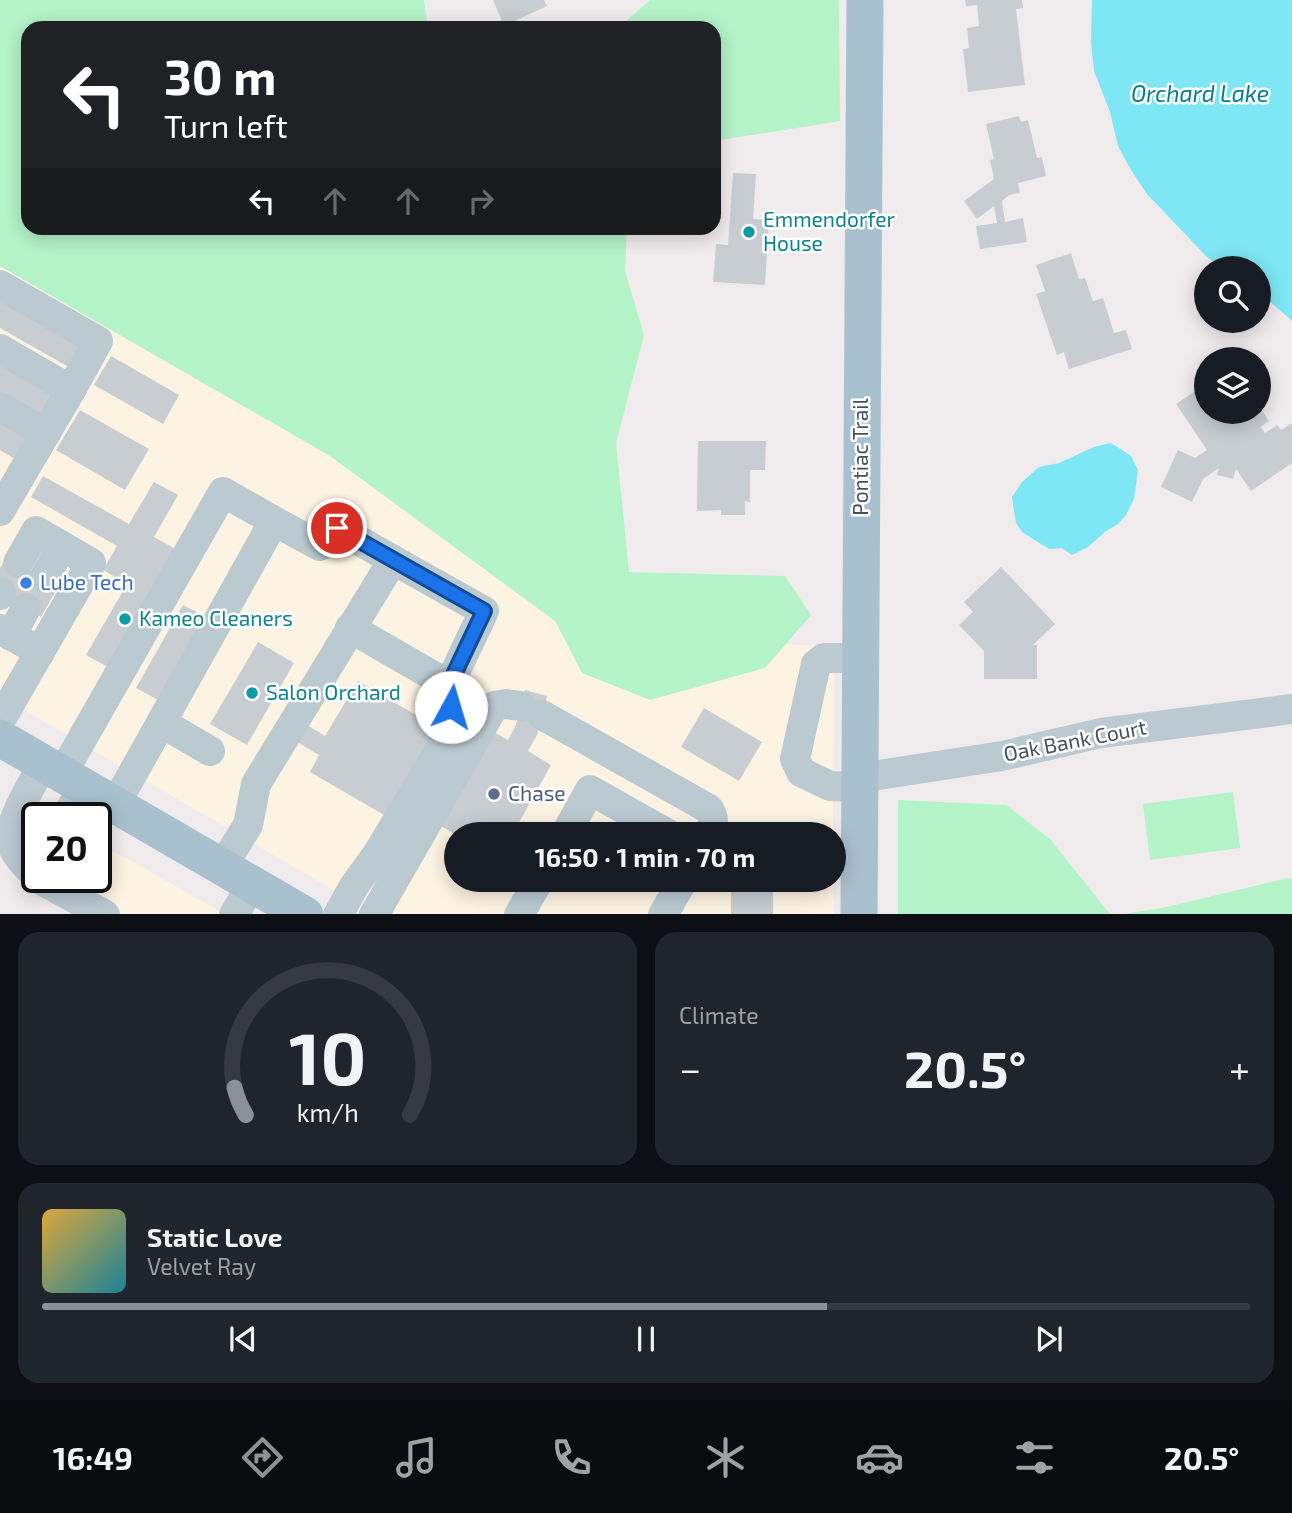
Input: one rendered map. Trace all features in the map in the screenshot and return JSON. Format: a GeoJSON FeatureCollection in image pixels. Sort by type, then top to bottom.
{"type":"FeatureCollection","features":[{"type":"Feature","properties":{"kind":"main road","name":"Pontiac Trail"},"geometry":{"type":"LineString","coordinates":[[859,914],[865,0]]}},
{"type":"Feature","properties":{"kind":"main road"},"geometry":{"type":"LineString","coordinates":[[0,737],[75,789],[236,889],[302,914]]}},
{"type":"Feature","properties":{"kind":"street"},"geometry":{"type":"LineString","coordinates":[[0,285],[98,341],[46,433],[11,469],[0,511]]}},
{"type":"Feature","properties":{"kind":"street"},"geometry":{"type":"LineString","coordinates":[[0,349],[71,390]]}},
{"type":"Feature","properties":{"kind":"street"},"geometry":{"type":"LineString","coordinates":[[0,407],[46,433]]}},
{"type":"Feature","properties":{"kind":"street"},"geometry":{"type":"LineString","coordinates":[[75,789],[223,492],[320,546],[337,528],[484,611],[449,685],[452,730],[339,914]]}},
{"type":"Feature","properties":{"kind":"street"},"geometry":{"type":"LineString","coordinates":[[35,802],[75,789],[162,723],[274,521]]}},
{"type":"Feature","properties":{"kind":"street"},"geometry":{"type":"LineString","coordinates":[[0,721],[91,562],[55,543],[31,571]]}},
{"type":"Feature","properties":{"kind":"street"},"geometry":{"type":"LineString","coordinates":[[236,889],[256,784],[393,560]]}},
{"type":"Feature","properties":{"kind":"street"},"geometry":{"type":"LineString","coordinates":[[7,612],[40,652]]}},
{"type":"Feature","properties":{"kind":"street"},"geometry":{"type":"LineString","coordinates":[[350,628],[449,685]]}},
{"type":"Feature","properties":{"kind":"street","name":"Oak Bank Court"},"geometry":{"type":"LineString","coordinates":[[860,658],[824,658],[816,664],[795,759],[801,772],[830,786],[1002,756],[1101,733],[1292,709]]}},
{"type":"Feature","properties":{"kind":"street"},"geometry":{"type":"LineString","coordinates":[[375,914],[494,706],[506,704],[532,710],[709,808],[713,822]]}},
{"type":"Feature","properties":{"kind":"street"},"geometry":{"type":"LineString","coordinates":[[162,723],[210,751]]}},
{"type":"Feature","properties":{"kind":"street"},"geometry":{"type":"LineString","coordinates":[[572,822],[590,790],[647,822]]}},
{"type":"Feature","properties":{"kind":"street"},"geometry":{"type":"LineString","coordinates":[[21,806],[11,840],[21,861]]}},
{"type":"Feature","properties":{"kind":"street"},"geometry":{"type":"LineString","coordinates":[[520,914],[532,892]]}},
{"type":"Feature","properties":{"kind":"street"},"geometry":{"type":"LineString","coordinates":[[664,914],[676,892]]}},
{"type":"Feature","properties":{"kind":"street"},"geometry":{"type":"LineString","coordinates":[[65,893],[96,912]]}},
{"type":"Feature","properties":{"kind":"shaded area"},"geometry":{"type":"Polygon","coordinates":[[[0,266],[254,410],[632,635],[834,647],[833,822],[444,822],[444,892],[833,892],[834,914],[375,914],[0,696],[0,266]]]}},
{"type":"Feature","properties":{"kind":"shaded area"},"geometry":{"type":"Polygon","coordinates":[[[112,851],[224,914],[78,914],[68,893],[112,893],[112,851]]]}},
{"type":"Feature","properties":{"kind":"green space"},"geometry":{"type":"Polygon","coordinates":[[[0,0],[424,0],[427,21],[21,21],[21,235],[627,235],[625,271],[644,335],[616,443],[629,572],[785,576],[811,615],[765,668],[650,700],[582,673],[555,621],[330,456],[0,266],[0,0]]]}},
{"type":"Feature","properties":{"kind":"green space"},"geometry":{"type":"Polygon","coordinates":[[[650,0],[839,0],[840,121],[721,140],[721,21],[626,21],[650,0]]]}},
{"type":"Feature","properties":{"kind":"green space"},"geometry":{"type":"Polygon","coordinates":[[[1233,792],[1240,848],[1150,860],[1143,804],[1233,792]]]}},
{"type":"Feature","properties":{"kind":"green space"},"geometry":{"type":"Polygon","coordinates":[[[898,800],[1006,805],[1050,839],[1110,914],[898,914],[898,800]]]}},
{"type":"Feature","properties":{"kind":"green space"},"geometry":{"type":"Polygon","coordinates":[[[1292,879],[1292,914],[1124,914],[1167,907],[1292,879]]]}},
{"type":"Feature","properties":{"kind":"water","name":"Orchard Lake"},"geometry":{"type":"Polygon","coordinates":[[[1092,0],[1292,0],[1292,321],[1271,302],[1271,256],[1206,256],[1147,194],[1118,146],[1110,112],[1094,71],[1091,43],[1092,0]]]}},
{"type":"Feature","properties":{"kind":"water"},"geometry":{"type":"Polygon","coordinates":[[[1111,443],[1131,456],[1138,470],[1134,499],[1118,524],[1088,547],[1072,555],[1062,548],[1049,549],[1022,532],[1016,523],[1012,497],[1022,482],[1039,467],[1059,463],[1094,447],[1111,443]]]}},
{"type":"Feature","properties":{"kind":"building"},"geometry":{"type":"Polygon","coordinates":[[[493,0],[544,0],[547,6],[515,21],[502,21],[493,0]]]}},
{"type":"Feature","properties":{"kind":"building"},"geometry":{"type":"Polygon","coordinates":[[[965,0],[1022,0],[1023,8],[1016,9],[1025,85],[968,92],[963,49],[969,48],[967,28],[979,26],[977,5],[966,6],[965,0]]]}},
{"type":"Feature","properties":{"kind":"building"},"geometry":{"type":"Polygon","coordinates":[[[1019,116],[1021,122],[1028,120],[1037,158],[1042,157],[1046,176],[1018,183],[1020,193],[1009,195],[1002,201],[1005,222],[1023,218],[1027,242],[980,249],[976,226],[997,223],[994,206],[977,219],[964,201],[994,179],[990,160],[994,159],[986,124],[1019,116]]]}},
{"type":"Feature","properties":{"kind":"building","name":"Emmendorfer House"},"geometry":{"type":"Polygon","coordinates":[[[733,173],[756,174],[753,219],[769,220],[765,285],[713,282],[716,244],[728,245],[733,173]]]}},
{"type":"Feature","properties":{"kind":"building"},"geometry":{"type":"Polygon","coordinates":[[[1071,253],[1079,279],[1085,278],[1093,301],[1103,298],[1114,333],[1126,330],[1132,349],[1069,369],[1064,352],[1057,355],[1036,294],[1045,291],[1036,265],[1071,253]]]}},
{"type":"Feature","properties":{"kind":"building"},"geometry":{"type":"Polygon","coordinates":[[[0,299],[85,348],[72,369],[0,328],[0,299]]]}},
{"type":"Feature","properties":{"kind":"building"},"geometry":{"type":"Polygon","coordinates":[[[111,356],[179,395],[163,424],[94,385],[111,356]]]}},
{"type":"Feature","properties":{"kind":"building"},"geometry":{"type":"Polygon","coordinates":[[[0,361],[57,394],[42,419],[0,395],[0,361]]]}},
{"type":"Feature","properties":{"kind":"building"},"geometry":{"type":"Polygon","coordinates":[[[1194,392],[1194,424],[1265,424],[1261,427],[1265,433],[1277,425],[1281,430],[1292,423],[1292,463],[1251,491],[1236,469],[1233,479],[1217,475],[1219,468],[1203,479],[1192,502],[1161,487],[1178,450],[1195,458],[1207,450],[1176,404],[1194,392]]]}},
{"type":"Feature","properties":{"kind":"building"},"geometry":{"type":"Polygon","coordinates":[[[80,410],[149,449],[125,490],[56,450],[80,410]]]}},
{"type":"Feature","properties":{"kind":"building"},"geometry":{"type":"Polygon","coordinates":[[[0,422],[31,439],[18,461],[0,450],[0,422]]]}},
{"type":"Feature","properties":{"kind":"building"},"geometry":{"type":"Polygon","coordinates":[[[698,441],[766,441],[765,470],[750,470],[750,502],[745,501],[745,515],[721,515],[721,510],[697,511],[698,441]]]}},
{"type":"Feature","properties":{"kind":"building"},"geometry":{"type":"Polygon","coordinates":[[[43,476],[129,524],[154,482],[178,495],[154,537],[181,552],[113,670],[86,655],[127,584],[103,570],[117,546],[31,497],[43,476]]]}},
{"type":"Feature","properties":{"kind":"building","name":"Lube Tech"},"geometry":{"type":"Polygon","coordinates":[[[7,557],[58,587],[41,617],[0,593],[0,568],[7,557]]]}},
{"type":"Feature","properties":{"kind":"building"},"geometry":{"type":"Polygon","coordinates":[[[1001,567],[1055,624],[1033,645],[1037,645],[1037,679],[984,679],[984,651],[959,625],[973,612],[964,602],[1001,567]]]}},
{"type":"Feature","properties":{"kind":"building"},"geometry":{"type":"Polygon","coordinates":[[[183,605],[208,618],[160,701],[136,688],[183,605]]]}},
{"type":"Feature","properties":{"kind":"building","name":"Salon Orchard"},"geometry":{"type":"Polygon","coordinates":[[[258,642],[294,663],[247,745],[210,724],[258,642]]]}},
{"type":"Feature","properties":{"kind":"building"},"geometry":{"type":"Polygon","coordinates":[[[358,681],[443,731],[391,819],[310,772],[319,755],[294,740],[304,723],[325,736],[358,681]]]}},
{"type":"Feature","properties":{"kind":"building","name":"Chase"},"geometry":{"type":"Polygon","coordinates":[[[525,690],[547,696],[537,735],[528,751],[551,765],[519,822],[444,822],[444,828],[436,823],[490,730],[508,740],[516,725],[525,690]]]}},
{"type":"Feature","properties":{"kind":"building"},"geometry":{"type":"Polygon","coordinates":[[[704,708],[762,742],[739,781],[681,747],[704,708]]]}},
{"type":"Feature","properties":{"kind":"building"},"geometry":{"type":"Polygon","coordinates":[[[731,892],[773,892],[773,914],[731,914],[731,892]]]}},
{"type":"Feature","properties":{"kind":"tunnel"},"geometry":{"type":"LineString","coordinates":[[13,600],[30,570]]}},
{"type":"Feature","properties":{"kind":"place","name":"Emmendorfer House"},"geometry":{"type":"Point","coordinates":[749,232]}},
{"type":"Feature","properties":{"kind":"place","name":"Lube Tech"},"geometry":{"type":"Point","coordinates":[26,583]}},
{"type":"Feature","properties":{"kind":"place","name":"Kameo Cleaners"},"geometry":{"type":"Point","coordinates":[125,619]}},
{"type":"Feature","properties":{"kind":"place","name":"Salon Orchard"},"geometry":{"type":"Point","coordinates":[252,693]}},
{"type":"Feature","properties":{"kind":"place","name":"Chase"},"geometry":{"type":"Point","coordinates":[494,794]}},
{"type":"Feature","properties":{"kind":"route"},"geometry":{"type":"LineString","coordinates":[[337,528],[484,611],[449,685],[451,707]]}}]}
